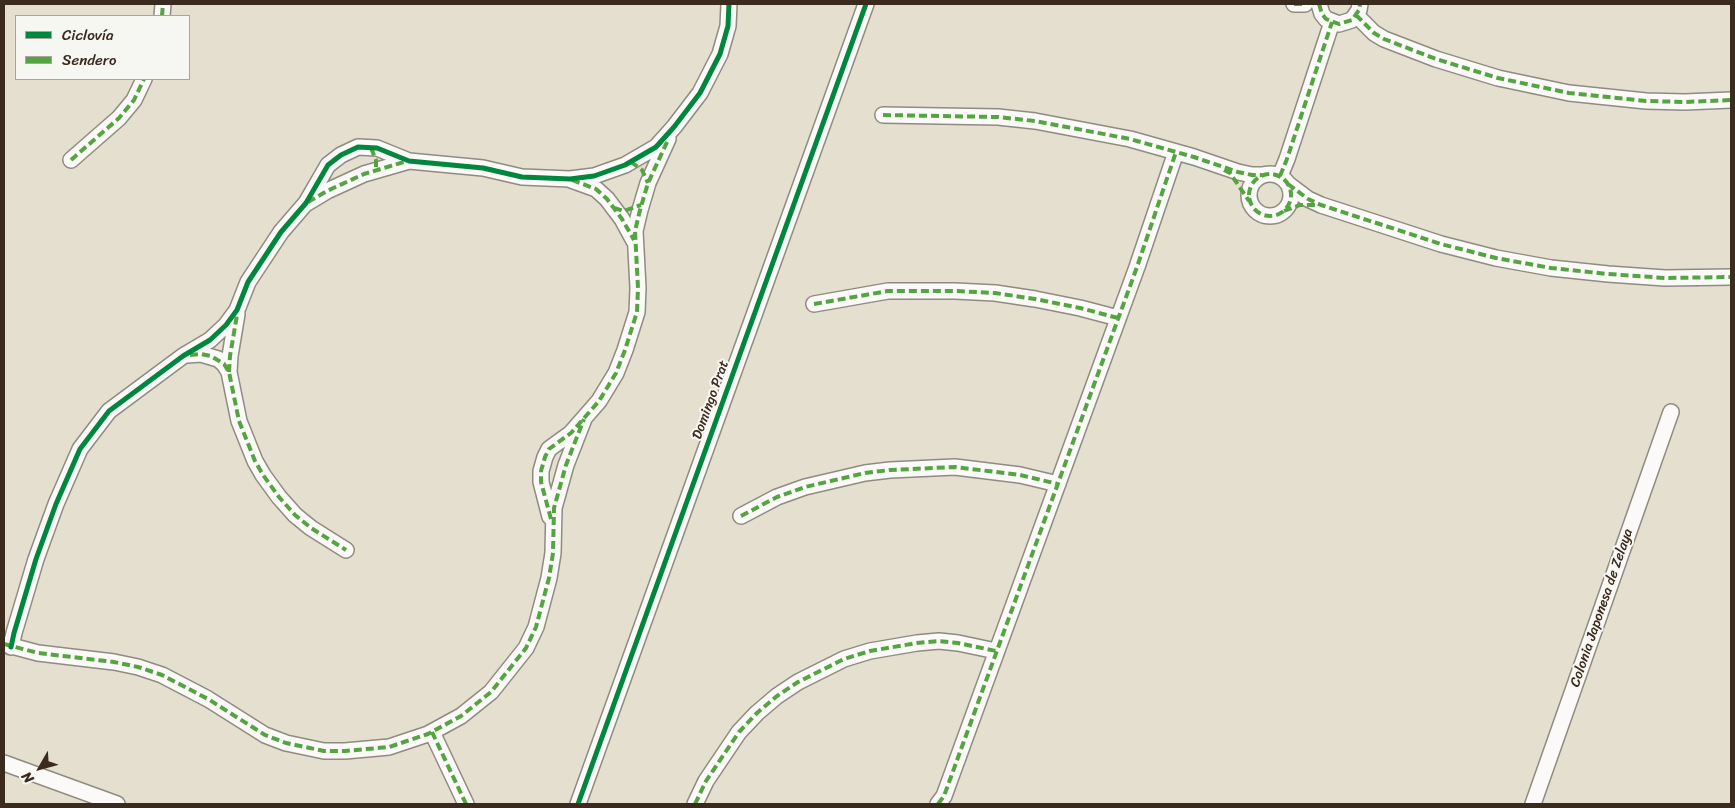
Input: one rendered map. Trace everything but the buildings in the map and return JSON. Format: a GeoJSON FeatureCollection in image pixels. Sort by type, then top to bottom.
{"type":"FeatureCollection","features":[{"type":"Feature","properties":{"kind":"street"},"geometry":{"type":"LineString","coordinates":[[346,550],[295,515],[279,497],[255,461],[239,421],[229,372],[237,310],[248,282],[281,232],[306,203],[328,165],[341,155],[358,147],[377,148],[409,161],[483,168],[522,177],[570,179],[594,176],[631,162],[656,146],[674,127],[700,93],[720,54],[728,26],[729,4]]}},
{"type":"Feature","properties":{"kind":"street","name":"Domingo Prat"},"geometry":{"type":"LineString","coordinates":[[578,804],[866,4]]}},
{"type":"Feature","properties":{"kind":"street"},"geometry":{"type":"LineString","coordinates":[[1294,4],[1304,4]]}},
{"type":"Feature","properties":{"kind":"street"},"geometry":{"type":"LineString","coordinates":[[1319,4],[1322,14],[1332,22],[1346,23],[1358,10],[1374,33],[1384,39],[1436,59],[1498,78],[1569,93],[1646,101],[1731,100]]}},
{"type":"Feature","properties":{"kind":"street"},"geometry":{"type":"LineString","coordinates":[[1282,211],[1287,207],[1291,196],[1284,180],[1287,159],[1332,22]]}},
{"type":"Feature","properties":{"kind":"street"},"geometry":{"type":"LineString","coordinates":[[71,160],[120,118],[134,100],[144,80]]}},
{"type":"Feature","properties":{"kind":"street"},"geometry":{"type":"LineString","coordinates":[[883,115],[998,117],[1035,120],[1130,139],[1220,167],[1252,175],[1268,174],[1284,180],[1308,199],[1321,206]]}},
{"type":"Feature","properties":{"kind":"street"},"geometry":{"type":"LineString","coordinates":[[554,534],[541,482],[541,471],[545,457],[549,449],[571,433],[599,401],[616,373],[625,350],[637,312],[638,288],[635,230],[648,183],[674,127]]}},
{"type":"Feature","properties":{"kind":"street"},"geometry":{"type":"LineString","coordinates":[[371,148],[376,160],[376,170]]}},
{"type":"Feature","properties":{"kind":"street"},"geometry":{"type":"LineString","coordinates":[[938,804],[944,796],[1058,484],[1176,152]]}},
{"type":"Feature","properties":{"kind":"street"},"geometry":{"type":"LineString","coordinates":[[306,203],[376,170],[409,161]]}},
{"type":"Feature","properties":{"kind":"street"},"geometry":{"type":"LineString","coordinates":[[631,162],[642,170],[648,183]]}},
{"type":"Feature","properties":{"kind":"street"},"geometry":{"type":"LineString","coordinates":[[328,165],[327,175],[330,180],[339,186]]}},
{"type":"Feature","properties":{"kind":"street"},"geometry":{"type":"LineString","coordinates":[[1220,167],[1230,173],[1252,205],[1260,213],[1266,215],[1272,216],[1282,211],[1308,204],[1321,206],[1441,244],[1496,258],[1551,268],[1665,278],[1731,277]]}},
{"type":"Feature","properties":{"kind":"street"},"geometry":{"type":"LineString","coordinates":[[599,192],[600,180],[607,171]]}},
{"type":"Feature","properties":{"kind":"street"},"geometry":{"type":"LineString","coordinates":[[1252,205],[1249,199],[1250,187],[1262,175]]}},
{"type":"Feature","properties":{"kind":"street"},"geometry":{"type":"LineString","coordinates":[[570,179],[596,189],[614,208],[632,234],[636,245]]}},
{"type":"Feature","properties":{"kind":"street"},"geometry":{"type":"LineString","coordinates":[[614,208],[624,211],[641,205]]}},
{"type":"Feature","properties":{"kind":"street"},"geometry":{"type":"LineString","coordinates":[[814,304],[888,291],[955,291],[995,293],[1035,299],[1118,318]]}},
{"type":"Feature","properties":{"kind":"street"},"geometry":{"type":"LineString","coordinates":[[237,310],[226,325],[210,340],[183,356],[109,411],[80,449],[56,504],[36,559],[14,633],[8,645],[58,657],[114,662],[162,675],[208,699],[265,735],[286,743],[324,751],[389,747],[432,732],[461,716],[491,692],[526,648],[542,612],[549,578],[554,534],[554,508],[566,465],[584,419]]}},
{"type":"Feature","properties":{"kind":"street"},"geometry":{"type":"LineString","coordinates":[[183,356],[201,354],[211,356],[224,364],[229,372]]}},
{"type":"Feature","properties":{"kind":"street","name":"Colonia Japonesa de Zelaya"},"geometry":{"type":"LineString","coordinates":[[1533,804],[1671,412]]}},
{"type":"Feature","properties":{"kind":"street"},"geometry":{"type":"LineString","coordinates":[[741,516],[777,497],[804,487],[865,472],[955,467],[1020,475],[1058,484]]}},
{"type":"Feature","properties":{"kind":"street"},"geometry":{"type":"LineString","coordinates":[[695,804],[712,772],[739,732],[777,696],[818,672],[844,659],[870,651],[917,643],[939,641],[958,643],[996,652]]}},
{"type":"Feature","properties":{"kind":"street"},"geometry":{"type":"LineString","coordinates":[[432,732],[466,804]]}},
{"type":"Feature","properties":{"kind":"street"},"geometry":{"type":"LineString","coordinates":[[4,763],[117,804]]}},
{"type":"Feature","properties":{"kind":"marked path"},"geometry":{"type":"LineString","coordinates":[[162,15],[163,4]]}},
{"type":"Feature","properties":{"kind":"marked path"},"geometry":{"type":"LineString","coordinates":[[1294,4],[1305,4]]}},
{"type":"Feature","properties":{"kind":"marked path"},"geometry":{"type":"LineString","coordinates":[[1319,4],[1322,14],[1326,19],[1339,24],[1352,20],[1359,10],[1360,4]]}},
{"type":"Feature","properties":{"kind":"marked path"},"geometry":{"type":"LineString","coordinates":[[1356,15],[1374,33],[1384,39],[1436,59],[1498,78],[1569,93],[1646,101],[1731,100]]}},
{"type":"Feature","properties":{"kind":"marked path"},"geometry":{"type":"LineString","coordinates":[[1280,176],[1332,22]]}},
{"type":"Feature","properties":{"kind":"marked path"},"geometry":{"type":"LineString","coordinates":[[71,160],[119,118],[134,100],[144,80]]}},
{"type":"Feature","properties":{"kind":"marked path"},"geometry":{"type":"LineString","coordinates":[[883,115],[998,117],[1035,121],[1130,139],[1238,172],[1262,175]]}},
{"type":"Feature","properties":{"kind":"marked path"},"geometry":{"type":"LineString","coordinates":[[551,519],[541,482],[541,471],[545,457],[549,449],[571,433],[599,401],[616,373],[625,350],[637,312],[638,288],[635,231],[648,183],[668,140]]}},
{"type":"Feature","properties":{"kind":"marked path"},"geometry":{"type":"LineString","coordinates":[[371,148],[376,160],[376,170]]}},
{"type":"Feature","properties":{"kind":"marked path"},"geometry":{"type":"LineString","coordinates":[[938,804],[944,796],[1137,267],[1176,152]]}},
{"type":"Feature","properties":{"kind":"marked path"},"geometry":{"type":"LineString","coordinates":[[308,202],[364,174],[407,161]]}},
{"type":"Feature","properties":{"kind":"marked path"},"geometry":{"type":"LineString","coordinates":[[631,162],[642,170],[648,183]]}},
{"type":"Feature","properties":{"kind":"marked path"},"geometry":{"type":"LineString","coordinates":[[1224,170],[1230,173],[1249,201]]}},
{"type":"Feature","properties":{"kind":"marked path"},"geometry":{"type":"LineString","coordinates":[[1270,174],[1285,180],[1291,195],[1285,210],[1270,216],[1255,210],[1249,195],[1255,180],[1270,174]]}},
{"type":"Feature","properties":{"kind":"marked path"},"geometry":{"type":"LineString","coordinates":[[572,180],[596,189],[607,199],[622,219],[634,240]]}},
{"type":"Feature","properties":{"kind":"marked path"},"geometry":{"type":"LineString","coordinates":[[1288,184],[1308,199],[1321,205],[1441,244],[1496,258],[1551,268],[1608,274],[1665,278],[1731,277]]}},
{"type":"Feature","properties":{"kind":"marked path"},"geometry":{"type":"LineString","coordinates":[[614,208],[624,211],[641,205]]}},
{"type":"Feature","properties":{"kind":"marked path"},"geometry":{"type":"LineString","coordinates":[[1284,211],[1300,205],[1316,205]]}},
{"type":"Feature","properties":{"kind":"marked path"},"geometry":{"type":"LineString","coordinates":[[814,304],[888,291],[955,291],[995,293],[1035,299],[1118,318]]}},
{"type":"Feature","properties":{"kind":"marked path"},"geometry":{"type":"LineString","coordinates":[[229,372],[237,315]]}},
{"type":"Feature","properties":{"kind":"marked path"},"geometry":{"type":"LineString","coordinates":[[190,355],[201,354],[211,356],[224,364],[229,372],[239,421],[255,461],[263,475],[295,515],[311,528],[346,550]]}},
{"type":"Feature","properties":{"kind":"marked path"},"geometry":{"type":"LineString","coordinates":[[4,644],[38,653],[114,662],[162,675],[208,699],[265,735],[286,743],[324,751],[345,751],[389,747],[428,734],[461,716],[491,692],[526,648],[536,627],[549,578],[553,553],[554,508],[566,465],[584,419]]}},
{"type":"Feature","properties":{"kind":"marked path"},"geometry":{"type":"LineString","coordinates":[[741,516],[777,497],[805,487],[865,473],[890,470],[955,467],[1020,475],[1058,484]]}},
{"type":"Feature","properties":{"kind":"marked path"},"geometry":{"type":"LineString","coordinates":[[695,804],[706,781],[739,732],[777,696],[798,682],[844,659],[870,651],[917,643],[939,641],[996,651]]}},
{"type":"Feature","properties":{"kind":"marked path"},"geometry":{"type":"LineString","coordinates":[[432,732],[466,804]]}},
{"type":"Feature","properties":{"kind":"cycle path"},"geometry":{"type":"LineString","coordinates":[[11,647],[36,559],[56,504],[80,449],[109,411],[183,356],[210,340],[226,325],[237,310],[248,282],[281,232],[306,203],[328,165],[341,155],[358,147],[377,148],[409,161],[483,168],[522,177],[570,179],[594,176],[625,165],[656,147],[700,93],[720,54],[728,26],[729,4]]}},
{"type":"Feature","properties":{"kind":"cycle path"},"geometry":{"type":"LineString","coordinates":[[578,804],[866,4]]}}]}
